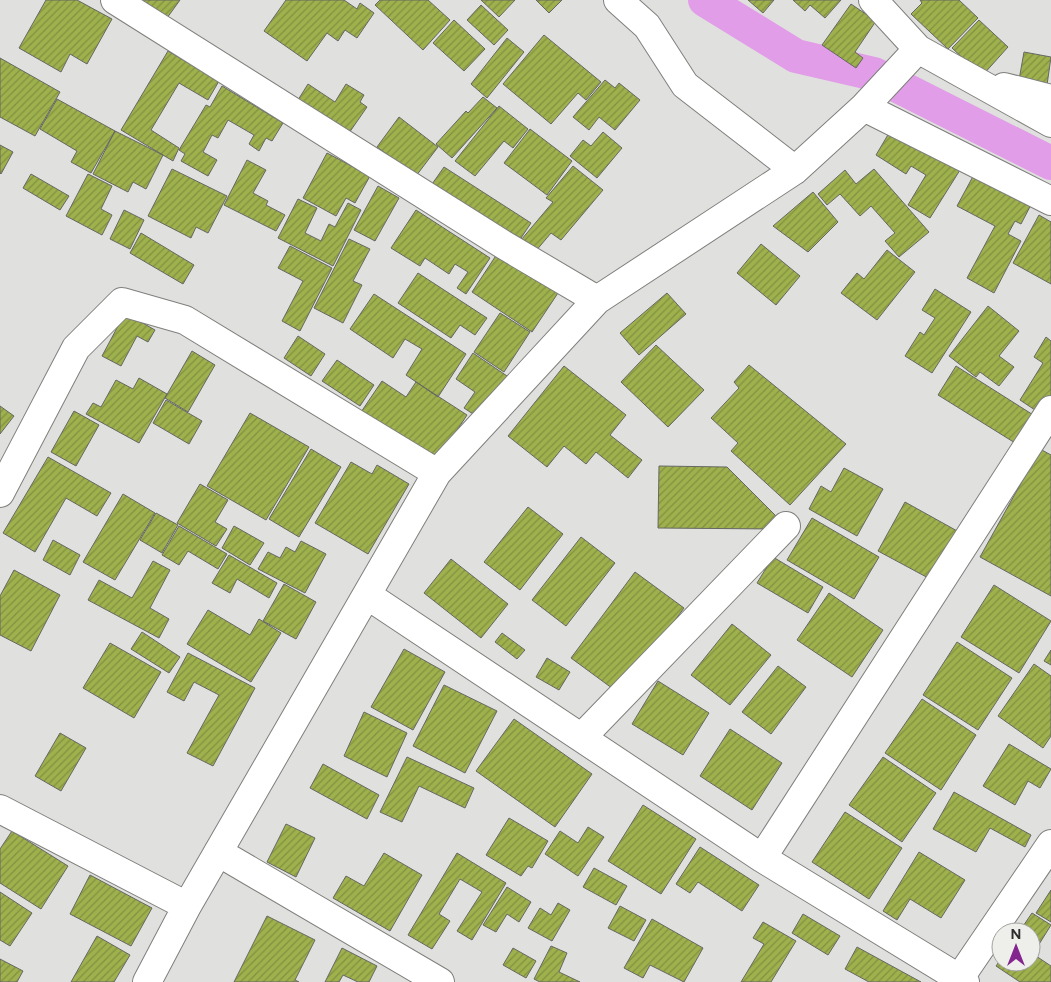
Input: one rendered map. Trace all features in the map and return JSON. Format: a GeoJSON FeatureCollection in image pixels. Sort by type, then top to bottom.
{"type":"FeatureCollection","features":[{"type":"Feature","properties":{"kind":"street"},"geometry":{"type":"LineString","coordinates":[[116,0],[495,239],[598,300]]}},
{"type":"Feature","properties":{"kind":"street"},"geometry":{"type":"LineString","coordinates":[[618,0],[646,26],[685,85],[795,170]]}},
{"type":"Feature","properties":{"kind":"street"},"geometry":{"type":"LineString","coordinates":[[874,0],[918,49],[1051,124]]}},
{"type":"Feature","properties":{"kind":"street"},"geometry":{"type":"LineString","coordinates":[[147,982],[187,906],[436,473],[598,300],[795,170],[864,107],[918,49]]}},
{"type":"Feature","properties":{"kind":"street"},"geometry":{"type":"LineString","coordinates":[[967,78],[1051,99]]}},
{"type":"Feature","properties":{"kind":"street"},"geometry":{"type":"LineString","coordinates":[[864,107],[1051,201]]}},
{"type":"Feature","properties":{"kind":"street"},"geometry":{"type":"LineString","coordinates":[[0,493],[76,348],[122,302],[185,320],[436,473]]}},
{"type":"Feature","properties":{"kind":"street"},"geometry":{"type":"LineString","coordinates":[[762,858],[1051,410]]}},
{"type":"Feature","properties":{"kind":"street"},"geometry":{"type":"LineString","coordinates":[[582,737],[786,526]]}},
{"type":"Feature","properties":{"kind":"street"},"geometry":{"type":"LineString","coordinates":[[367,595],[762,858],[962,980],[1051,844]]}},
{"type":"Feature","properties":{"kind":"street"},"geometry":{"type":"LineString","coordinates":[[0,808],[187,906]]}},
{"type":"Feature","properties":{"kind":"street"},"geometry":{"type":"LineString","coordinates":[[218,852],[440,982]]}},
{"type":"Feature","properties":{"kind":"building"},"geometry":{"type":"Polygon","coordinates":[[[46,0],[77,0],[112,19],[87,64],[70,54],[61,72],[19,48],[46,0]]]}},
{"type":"Feature","properties":{"kind":"building"},"geometry":{"type":"Polygon","coordinates":[[[141,0],[180,0],[167,18],[141,0]]]}},
{"type":"Feature","properties":{"kind":"building"},"geometry":{"type":"Polygon","coordinates":[[[286,0],[344,0],[357,9],[360,3],[374,13],[357,38],[345,30],[338,41],[327,33],[307,61],[264,31],[286,0]]]}},
{"type":"Feature","properties":{"kind":"building"},"geometry":{"type":"Polygon","coordinates":[[[380,0],[428,0],[450,20],[423,50],[375,5],[380,0]]]}},
{"type":"Feature","properties":{"kind":"building"},"geometry":{"type":"Polygon","coordinates":[[[481,0],[515,0],[499,17],[481,0]]]}},
{"type":"Feature","properties":{"kind":"building"},"geometry":{"type":"Polygon","coordinates":[[[536,0],[562,0],[549,13],[536,0]]]}},
{"type":"Feature","properties":{"kind":"building"},"geometry":{"type":"Polygon","coordinates":[[[748,0],[774,0],[763,13],[748,0]]]}},
{"type":"Feature","properties":{"kind":"building"},"geometry":{"type":"Polygon","coordinates":[[[793,0],[841,0],[825,18],[810,5],[805,11],[793,0]]]}},
{"type":"Feature","properties":{"kind":"building"},"geometry":{"type":"Polygon","coordinates":[[[920,0],[959,0],[978,18],[948,49],[911,14],[922,3],[920,0]]]}},
{"type":"Feature","properties":{"kind":"building"},"geometry":{"type":"Polygon","coordinates":[[[851,4],[876,21],[855,52],[863,58],[856,68],[822,45],[851,4]]]}},
{"type":"Feature","properties":{"kind":"building"},"geometry":{"type":"Polygon","coordinates":[[[481,5],[508,30],[494,45],[467,20],[481,5]]]}},
{"type":"Feature","properties":{"kind":"building"},"geometry":{"type":"Polygon","coordinates":[[[454,20],[485,49],[464,71],[433,43],[454,20]]]}},
{"type":"Feature","properties":{"kind":"building"},"geometry":{"type":"Polygon","coordinates":[[[979,20],[1008,47],[982,76],[952,48],[979,20]]]}},
{"type":"Feature","properties":{"kind":"building"},"geometry":{"type":"Polygon","coordinates":[[[544,35],[601,82],[586,100],[578,93],[551,124],[503,84],[544,35]]]}},
{"type":"Feature","properties":{"kind":"building"},"geometry":{"type":"Polygon","coordinates":[[[507,38],[524,52],[487,98],[471,84],[507,38]]]}},
{"type":"Feature","properties":{"kind":"building"},"geometry":{"type":"Polygon","coordinates":[[[168,51],[219,81],[208,100],[179,83],[151,130],[179,148],[173,161],[121,130],[168,51]]]}},
{"type":"Feature","properties":{"kind":"building"},"geometry":{"type":"Polygon","coordinates":[[[1024,52],[1051,57],[1047,85],[1019,80],[1024,52]]]}},
{"type":"Feature","properties":{"kind":"building"},"geometry":{"type":"Polygon","coordinates":[[[0,58],[60,92],[35,136],[0,117],[0,58]]]}},
{"type":"Feature","properties":{"kind":"building"},"geometry":{"type":"Polygon","coordinates":[[[605,80],[615,88],[619,83],[640,100],[615,130],[599,117],[589,130],[573,117],[605,80]]]}},
{"type":"Feature","properties":{"kind":"building"},"geometry":{"type":"Polygon","coordinates":[[[308,84],[335,102],[346,84],[364,95],[360,102],[367,107],[349,133],[298,100],[308,84]]]}},
{"type":"Feature","properties":{"kind":"building"},"geometry":{"type":"Polygon","coordinates":[[[222,86],[283,123],[272,141],[266,138],[259,151],[249,144],[254,135],[228,120],[218,138],[212,135],[203,152],[217,160],[208,176],[181,161],[185,154],[179,150],[206,105],[210,107],[222,86]]]}},
{"type":"Feature","properties":{"kind":"building"},"geometry":{"type":"Polygon","coordinates":[[[483,97],[497,108],[452,158],[436,144],[466,111],[468,113],[483,97]]]}},
{"type":"Feature","properties":{"kind":"building"},"geometry":{"type":"Polygon","coordinates":[[[57,99],[115,131],[91,173],[71,162],[77,151],[40,129],[57,99]]]}},
{"type":"Feature","properties":{"kind":"building"},"geometry":{"type":"Polygon","coordinates":[[[499,106],[528,129],[513,148],[504,141],[475,176],[455,161],[499,106]]]}},
{"type":"Feature","properties":{"kind":"building"},"geometry":{"type":"Polygon","coordinates":[[[399,117],[438,147],[416,176],[377,147],[399,117]]]}},
{"type":"Feature","properties":{"kind":"building"},"geometry":{"type":"Polygon","coordinates":[[[892,128],[960,170],[930,218],[908,205],[926,175],[911,166],[906,174],[876,155],[892,128]]]}},
{"type":"Feature","properties":{"kind":"building"},"geometry":{"type":"Polygon","coordinates":[[[530,129],[572,161],[547,195],[504,163],[530,129]]]}},
{"type":"Feature","properties":{"kind":"building"},"geometry":{"type":"Polygon","coordinates":[[[115,131],[163,155],[146,189],[133,182],[128,192],[93,174],[115,131]]]}},
{"type":"Feature","properties":{"kind":"building"},"geometry":{"type":"Polygon","coordinates":[[[603,132],[622,148],[597,178],[570,156],[583,140],[591,146],[603,132]]]}},
{"type":"Feature","properties":{"kind":"building"},"geometry":{"type":"Polygon","coordinates":[[[0,145],[13,152],[1,174],[0,173],[0,145]]]}},
{"type":"Feature","properties":{"kind":"building"},"geometry":{"type":"Polygon","coordinates":[[[327,153],[370,176],[355,203],[346,198],[336,216],[303,198],[327,153]]]}},
{"type":"Feature","properties":{"kind":"building"},"geometry":{"type":"Polygon","coordinates":[[[247,160],[266,170],[253,193],[268,201],[266,205],[285,215],[276,231],[224,205],[247,160]]]}},
{"type":"Feature","properties":{"kind":"building"},"geometry":{"type":"Polygon","coordinates":[[[573,166],[603,190],[561,240],[551,233],[535,252],[521,240],[553,202],[546,198],[573,166]]]}},
{"type":"Feature","properties":{"kind":"building"},"geometry":{"type":"Polygon","coordinates":[[[444,167],[531,223],[517,244],[430,187],[444,167]]]}},
{"type":"Feature","properties":{"kind":"building"},"geometry":{"type":"Polygon","coordinates":[[[172,169],[227,196],[208,233],[196,227],[191,238],[148,216],[172,169]]]}},
{"type":"Feature","properties":{"kind":"building"},"geometry":{"type":"Polygon","coordinates":[[[874,169],[929,232],[899,257],[885,241],[895,233],[871,206],[860,216],[840,194],[827,205],[818,194],[845,170],[856,184],[874,169]]]}},
{"type":"Feature","properties":{"kind":"building"},"geometry":{"type":"Polygon","coordinates":[[[977,169],[1034,199],[1021,224],[1015,221],[1008,234],[1021,241],[994,293],[967,278],[995,226],[957,206],[977,169]]]}},
{"type":"Feature","properties":{"kind":"building"},"geometry":{"type":"Polygon","coordinates":[[[31,174],[69,196],[60,210],[23,188],[31,174]]]}},
{"type":"Feature","properties":{"kind":"building"},"geometry":{"type":"Polygon","coordinates":[[[88,174],[112,186],[101,209],[112,215],[102,235],[66,216],[88,174]]]}},
{"type":"Feature","properties":{"kind":"building"},"geometry":{"type":"Polygon","coordinates":[[[378,186],[399,198],[375,241],[354,230],[378,186]]]}},
{"type":"Feature","properties":{"kind":"building"},"geometry":{"type":"Polygon","coordinates":[[[813,192],[838,222],[808,252],[773,226],[813,192]]]}},
{"type":"Feature","properties":{"kind":"building"},"geometry":{"type":"Polygon","coordinates":[[[298,199],[317,208],[305,233],[321,241],[329,224],[335,227],[348,203],[361,210],[333,266],[278,238],[298,199]]]}},
{"type":"Feature","properties":{"kind":"building"},"geometry":{"type":"Polygon","coordinates":[[[124,210],[144,220],[130,249],[110,239],[124,210]]]}},
{"type":"Feature","properties":{"kind":"building"},"geometry":{"type":"Polygon","coordinates":[[[416,210],[490,258],[466,294],[457,288],[468,272],[455,264],[449,274],[425,258],[420,266],[391,248],[416,210]]]}},
{"type":"Feature","properties":{"kind":"building"},"geometry":{"type":"Polygon","coordinates":[[[1039,215],[1051,222],[1051,284],[1013,263],[1039,215]]]}},
{"type":"Feature","properties":{"kind":"building"},"geometry":{"type":"Polygon","coordinates":[[[141,233],[194,265],[183,284],[130,253],[141,233]]]}},
{"type":"Feature","properties":{"kind":"building"},"geometry":{"type":"Polygon","coordinates":[[[349,239],[370,249],[353,281],[362,285],[343,323],[314,308],[349,239]]]}},
{"type":"Feature","properties":{"kind":"building"},"geometry":{"type":"Polygon","coordinates":[[[761,244],[800,276],[776,305],[737,273],[761,244]]]}},
{"type":"Feature","properties":{"kind":"building"},"geometry":{"type":"Polygon","coordinates":[[[290,246],[332,268],[300,331],[282,321],[303,281],[278,268],[290,246]]]}},
{"type":"Feature","properties":{"kind":"building"},"geometry":{"type":"Polygon","coordinates":[[[887,250],[915,272],[877,320],[841,293],[857,273],[864,279],[887,250]]]}},
{"type":"Feature","properties":{"kind":"building"},"geometry":{"type":"Polygon","coordinates":[[[497,254],[558,293],[532,332],[472,292],[497,254]]]}},
{"type":"Feature","properties":{"kind":"building"},"geometry":{"type":"Polygon","coordinates":[[[418,273],[487,318],[475,335],[460,325],[451,338],[398,303],[418,273]]]}},
{"type":"Feature","properties":{"kind":"building"},"geometry":{"type":"Polygon","coordinates":[[[935,289],[971,312],[932,373],[905,356],[920,332],[924,335],[935,318],[922,310],[935,289]]]}},
{"type":"Feature","properties":{"kind":"building"},"geometry":{"type":"Polygon","coordinates":[[[667,293],[686,314],[639,355],[620,333],[667,293]]]}},
{"type":"Feature","properties":{"kind":"building"},"geometry":{"type":"Polygon","coordinates":[[[374,294],[466,354],[438,397],[406,375],[422,349],[405,339],[393,358],[350,329],[374,294]]]}},
{"type":"Feature","properties":{"kind":"building"},"geometry":{"type":"Polygon","coordinates":[[[988,306],[1019,331],[999,356],[1014,367],[999,386],[980,372],[976,377],[949,356],[988,306]]]}},
{"type":"Feature","properties":{"kind":"building"},"geometry":{"type":"Polygon","coordinates":[[[125,313],[155,330],[148,342],[137,336],[121,366],[102,356],[125,313]]]}},
{"type":"Feature","properties":{"kind":"building"},"geometry":{"type":"Polygon","coordinates":[[[500,313],[530,332],[504,372],[474,352],[500,313]]]}},
{"type":"Feature","properties":{"kind":"building"},"geometry":{"type":"Polygon","coordinates":[[[298,336],[325,354],[311,376],[284,358],[298,336]]]}},
{"type":"Feature","properties":{"kind":"building"},"geometry":{"type":"Polygon","coordinates":[[[1046,337],[1051,341],[1051,405],[1044,416],[1020,400],[1043,363],[1034,357],[1046,337]]]}},
{"type":"Feature","properties":{"kind":"building"},"geometry":{"type":"Polygon","coordinates":[[[656,345],[704,390],[668,427],[621,382],[656,345]]]}},
{"type":"Feature","properties":{"kind":"building"},"geometry":{"type":"Polygon","coordinates":[[[192,351],[215,365],[188,412],[165,398],[192,351]]]}},
{"type":"Feature","properties":{"kind":"building"},"geometry":{"type":"Polygon","coordinates":[[[473,353],[510,378],[482,420],[464,408],[475,392],[456,379],[473,353]]]}},
{"type":"Feature","properties":{"kind":"building"},"geometry":{"type":"Polygon","coordinates":[[[337,360],[374,385],[360,406],[322,381],[337,360]]]}},
{"type":"Feature","properties":{"kind":"building"},"geometry":{"type":"Polygon","coordinates":[[[749,365],[846,444],[790,505],[731,451],[738,443],[711,418],[739,388],[734,382],[749,365]]]}},
{"type":"Feature","properties":{"kind":"building"},"geometry":{"type":"Polygon","coordinates":[[[564,366],[626,415],[610,435],[642,460],[628,478],[596,452],[586,464],[564,446],[547,467],[508,436],[564,366]]]}},
{"type":"Feature","properties":{"kind":"building"},"geometry":{"type":"Polygon","coordinates":[[[956,366],[1038,418],[1020,446],[938,395],[956,366]]]}},
{"type":"Feature","properties":{"kind":"building"},"geometry":{"type":"Polygon","coordinates":[[[139,378],[167,394],[139,443],[86,414],[93,403],[101,407],[116,380],[133,389],[139,378]]]}},
{"type":"Feature","properties":{"kind":"building"},"geometry":{"type":"Polygon","coordinates":[[[382,381],[406,397],[416,382],[467,415],[433,467],[357,418],[382,381]]]}},
{"type":"Feature","properties":{"kind":"building"},"geometry":{"type":"Polygon","coordinates":[[[166,400],[202,421],[189,444],[153,423],[166,400]]]}},
{"type":"Feature","properties":{"kind":"building"},"geometry":{"type":"Polygon","coordinates":[[[0,406],[14,416],[0,434],[0,406]]]}},
{"type":"Feature","properties":{"kind":"building"},"geometry":{"type":"Polygon","coordinates":[[[74,411],[99,425],[76,466],[51,452],[74,411]]]}},
{"type":"Feature","properties":{"kind":"building"},"geometry":{"type":"Polygon","coordinates":[[[250,413],[309,447],[266,520],[207,486],[250,413]]]}},
{"type":"Feature","properties":{"kind":"building"},"geometry":{"type":"Polygon","coordinates":[[[311,449],[341,467],[299,537],[269,519],[311,449]]]}},
{"type":"Feature","properties":{"kind":"building"},"geometry":{"type":"Polygon","coordinates":[[[1040,449],[1051,455],[1051,596],[980,557],[1040,449]]]}},
{"type":"Feature","properties":{"kind":"building"},"geometry":{"type":"Polygon","coordinates":[[[48,457],[111,493],[97,516],[66,498],[35,552],[3,533],[48,457]]]}},
{"type":"Feature","properties":{"kind":"building"},"geometry":{"type":"Polygon","coordinates":[[[351,462],[372,474],[377,465],[409,484],[368,554],[315,523],[351,462]]]}},
{"type":"Feature","properties":{"kind":"building"},"geometry":{"type":"Polygon","coordinates":[[[659,466],[727,467],[776,516],[776,529],[658,528],[659,466]]]}},
{"type":"Feature","properties":{"kind":"building"},"geometry":{"type":"Polygon","coordinates":[[[844,468],[883,489],[857,536],[809,509],[821,486],[831,492],[844,468]]]}},
{"type":"Feature","properties":{"kind":"building"},"geometry":{"type":"Polygon","coordinates":[[[200,484],[228,500],[215,522],[227,529],[216,546],[177,523],[200,484]]]}},
{"type":"Feature","properties":{"kind":"building"},"geometry":{"type":"Polygon","coordinates":[[[123,494],[155,513],[115,580],[83,562],[123,494]]]}},
{"type":"Feature","properties":{"kind":"building"},"geometry":{"type":"Polygon","coordinates":[[[905,502],[959,532],[932,580],[878,551],[905,502]]]}},
{"type":"Feature","properties":{"kind":"building"},"geometry":{"type":"Polygon","coordinates":[[[528,507],[563,534],[520,590],[484,562],[528,507]]]}},
{"type":"Feature","properties":{"kind":"building"},"geometry":{"type":"Polygon","coordinates":[[[156,513],[178,525],[162,553],[140,540],[156,513]]]}},
{"type":"Feature","properties":{"kind":"building"},"geometry":{"type":"Polygon","coordinates":[[[812,518],[879,557],[854,599],[787,560],[812,518]]]}},
{"type":"Feature","properties":{"kind":"building"},"geometry":{"type":"Polygon","coordinates":[[[179,526],[227,554],[218,569],[188,551],[179,565],[162,555],[179,526]]]}},
{"type":"Feature","properties":{"kind":"building"},"geometry":{"type":"Polygon","coordinates":[[[234,526],[264,543],[250,565],[222,548],[234,526]]]}},
{"type":"Feature","properties":{"kind":"building"},"geometry":{"type":"Polygon","coordinates":[[[581,537],[615,563],[566,626],[532,600],[581,537]]]}},
{"type":"Feature","properties":{"kind":"building"},"geometry":{"type":"Polygon","coordinates":[[[53,540],[80,555],[70,575],[43,560],[53,540]]]}},
{"type":"Feature","properties":{"kind":"building"},"geometry":{"type":"Polygon","coordinates":[[[301,541],[326,554],[305,593],[258,569],[268,552],[280,558],[286,547],[295,552],[301,541]]]}},
{"type":"Feature","properties":{"kind":"building"},"geometry":{"type":"Polygon","coordinates":[[[229,555],[277,583],[269,598],[237,579],[230,593],[212,583],[229,555]]]}},
{"type":"Feature","properties":{"kind":"building"},"geometry":{"type":"Polygon","coordinates":[[[773,557],[823,587],[808,613],[757,583],[773,557]]]}},
{"type":"Feature","properties":{"kind":"building"},"geometry":{"type":"Polygon","coordinates":[[[451,559],[508,604],[481,638],[424,593],[451,559]]]}},
{"type":"Feature","properties":{"kind":"building"},"geometry":{"type":"Polygon","coordinates":[[[153,561],[170,570],[150,608],[169,619],[159,638],[88,600],[99,580],[132,598],[153,561]]]}},
{"type":"Feature","properties":{"kind":"building"},"geometry":{"type":"Polygon","coordinates":[[[14,570],[60,595],[31,651],[0,635],[0,596],[14,570]]]}},
{"type":"Feature","properties":{"kind":"building"},"geometry":{"type":"Polygon","coordinates":[[[635,572],[684,608],[620,694],[571,658],[635,572]]]}},
{"type":"Feature","properties":{"kind":"building"},"geometry":{"type":"Polygon","coordinates":[[[284,584],[316,602],[296,639],[263,621],[284,584]]]}},
{"type":"Feature","properties":{"kind":"building"},"geometry":{"type":"Polygon","coordinates":[[[994,585],[1051,621],[1019,673],[961,637],[994,585]]]}},
{"type":"Feature","properties":{"kind":"building"},"geometry":{"type":"Polygon","coordinates":[[[829,593],[883,630],[852,677],[797,640],[829,593]]]}},
{"type":"Feature","properties":{"kind":"building"},"geometry":{"type":"Polygon","coordinates":[[[208,610],[250,635],[259,619],[281,633],[251,682],[187,644],[208,610]]]}},
{"type":"Feature","properties":{"kind":"building"},"geometry":{"type":"Polygon","coordinates":[[[732,624],[771,655],[730,705],[691,675],[732,624]]]}},
{"type":"Feature","properties":{"kind":"building"},"geometry":{"type":"Polygon","coordinates":[[[142,632],[180,657],[169,673],[131,649],[142,632]]]}},
{"type":"Feature","properties":{"kind":"building"},"geometry":{"type":"Polygon","coordinates":[[[502,633],[525,650],[517,659],[495,642],[502,633]]]}},
{"type":"Feature","properties":{"kind":"building"},"geometry":{"type":"Polygon","coordinates":[[[957,642],[1012,678],[978,730],[923,695],[957,642]]]}},
{"type":"Feature","properties":{"kind":"building"},"geometry":{"type":"Polygon","coordinates":[[[110,643],[161,672],[134,718],[83,688],[110,643]]]}},
{"type":"Feature","properties":{"kind":"building"},"geometry":{"type":"Polygon","coordinates":[[[404,649],[445,672],[413,730],[371,707],[404,649]]]}},
{"type":"Feature","properties":{"kind":"building"},"geometry":{"type":"Polygon","coordinates":[[[1051,650],[1051,665],[1044,661],[1051,650]]]}},
{"type":"Feature","properties":{"kind":"building"},"geometry":{"type":"Polygon","coordinates":[[[188,653],[255,688],[213,766],[187,753],[219,695],[194,682],[184,701],[167,692],[188,653]]]}},
{"type":"Feature","properties":{"kind":"building"},"geometry":{"type":"Polygon","coordinates":[[[547,658],[570,672],[559,690],[536,677],[547,658]]]}},
{"type":"Feature","properties":{"kind":"building"},"geometry":{"type":"Polygon","coordinates":[[[1034,664],[1051,676],[1051,736],[1043,748],[998,716],[1034,664]]]}},
{"type":"Feature","properties":{"kind":"building"},"geometry":{"type":"Polygon","coordinates":[[[778,666],[806,687],[771,734],[742,712],[778,666]]]}},
{"type":"Feature","properties":{"kind":"building"},"geometry":{"type":"Polygon","coordinates":[[[658,681],[709,713],[683,755],[632,724],[658,681]]]}},
{"type":"Feature","properties":{"kind":"building"},"geometry":{"type":"Polygon","coordinates":[[[444,685],[497,711],[465,773],[413,746],[444,685]]]}},
{"type":"Feature","properties":{"kind":"building"},"geometry":{"type":"Polygon","coordinates":[[[922,699],[976,735],[941,790],[885,753],[922,699]]]}},
{"type":"Feature","properties":{"kind":"building"},"geometry":{"type":"Polygon","coordinates":[[[364,712],[407,733],[387,777],[344,756],[364,712]]]}},
{"type":"Feature","properties":{"kind":"building"},"geometry":{"type":"Polygon","coordinates":[[[514,719],[592,774],[555,827],[476,771],[514,719]]]}},
{"type":"Feature","properties":{"kind":"building"},"geometry":{"type":"Polygon","coordinates":[[[730,729],[782,763],[752,810],[700,776],[730,729]]]}},
{"type":"Feature","properties":{"kind":"building"},"geometry":{"type":"Polygon","coordinates":[[[60,733],[86,748],[61,791],[35,776],[60,733]]]}},
{"type":"Feature","properties":{"kind":"building"},"geometry":{"type":"Polygon","coordinates":[[[1009,744],[1051,769],[1040,788],[1028,781],[1015,805],[983,786],[1009,744]]]}},
{"type":"Feature","properties":{"kind":"building"},"geometry":{"type":"Polygon","coordinates":[[[407,757],[474,788],[465,808],[419,786],[402,822],[380,812],[407,757]]]}},
{"type":"Feature","properties":{"kind":"building"},"geometry":{"type":"Polygon","coordinates":[[[883,757],[936,793],[902,842],[849,805],[883,757]]]}},
{"type":"Feature","properties":{"kind":"building"},"geometry":{"type":"Polygon","coordinates":[[[323,764],[379,795],[367,819],[310,788],[323,764]]]}},
{"type":"Feature","properties":{"kind":"building"},"geometry":{"type":"Polygon","coordinates":[[[954,792],[1031,835],[1025,847],[990,828],[976,852],[933,829],[954,792]]]}},
{"type":"Feature","properties":{"kind":"building"},"geometry":{"type":"Polygon","coordinates":[[[643,805],[696,839],[661,894],[608,861],[643,805]]]}},
{"type":"Feature","properties":{"kind":"building"},"geometry":{"type":"Polygon","coordinates":[[[845,812],[902,848],[869,899],[812,862],[845,812]]]}},
{"type":"Feature","properties":{"kind":"building"},"geometry":{"type":"Polygon","coordinates":[[[509,818],[548,841],[532,868],[528,866],[521,876],[486,855],[509,818]]]}},
{"type":"Feature","properties":{"kind":"building"},"geometry":{"type":"Polygon","coordinates":[[[286,824],[315,838],[296,877],[267,862],[286,824]]]}},
{"type":"Feature","properties":{"kind":"building"},"geometry":{"type":"Polygon","coordinates":[[[588,827],[604,837],[578,876],[545,854],[560,831],[578,843],[588,827]]]}},
{"type":"Feature","properties":{"kind":"building"},"geometry":{"type":"Polygon","coordinates":[[[12,831],[68,866],[41,909],[0,883],[0,849],[12,831]]]}},
{"type":"Feature","properties":{"kind":"building"},"geometry":{"type":"Polygon","coordinates":[[[700,847],[759,885],[742,911],[698,882],[690,893],[676,884],[700,847]]]}},
{"type":"Feature","properties":{"kind":"building"},"geometry":{"type":"Polygon","coordinates":[[[919,852],[965,880],[941,918],[910,899],[897,920],[883,911],[919,852]]]}},
{"type":"Feature","properties":{"kind":"building"},"geometry":{"type":"Polygon","coordinates":[[[384,853],[422,875],[390,931],[333,898],[346,876],[364,886],[384,853]]]}},
{"type":"Feature","properties":{"kind":"building"},"geometry":{"type":"Polygon","coordinates":[[[457,853],[506,883],[472,940],[457,931],[482,892],[460,879],[439,914],[450,921],[432,949],[408,935],[457,853]]]}},
{"type":"Feature","properties":{"kind":"building"},"geometry":{"type":"Polygon","coordinates":[[[594,868],[627,886],[616,905],[583,887],[594,868]]]}},
{"type":"Feature","properties":{"kind":"building"},"geometry":{"type":"Polygon","coordinates":[[[90,875],[152,908],[131,946],[70,914],[90,875]]]}},
{"type":"Feature","properties":{"kind":"building"},"geometry":{"type":"Polygon","coordinates":[[[507,887],[531,902],[519,922],[507,914],[496,932],[483,925],[507,887]]]}},
{"type":"Feature","properties":{"kind":"building"},"geometry":{"type":"Polygon","coordinates":[[[1051,890],[1051,922],[1036,913],[1051,890]]]}},
{"type":"Feature","properties":{"kind":"building"},"geometry":{"type":"Polygon","coordinates":[[[0,892],[32,913],[10,946],[0,940],[0,892]]]}},
{"type":"Feature","properties":{"kind":"building"},"geometry":{"type":"Polygon","coordinates":[[[558,903],[570,910],[552,941],[528,928],[540,908],[551,915],[558,903]]]}},
{"type":"Feature","properties":{"kind":"building"},"geometry":{"type":"Polygon","coordinates":[[[620,906],[646,920],[634,941],[608,928],[620,906]]]}},
{"type":"Feature","properties":{"kind":"building"},"geometry":{"type":"Polygon","coordinates":[[[1032,913],[1051,925],[1041,941],[1041,922],[1026,922],[1032,913]]]}},
{"type":"Feature","properties":{"kind":"building"},"geometry":{"type":"Polygon","coordinates":[[[803,914],[840,936],[828,955],[792,933],[803,914]]]}},
{"type":"Feature","properties":{"kind":"building"},"geometry":{"type":"Polygon","coordinates":[[[267,916],[315,940],[295,980],[299,982],[234,982],[267,916]]]}},
{"type":"Feature","properties":{"kind":"building"},"geometry":{"type":"Polygon","coordinates":[[[652,919],[703,948],[684,982],[650,965],[643,978],[624,968],[652,919]]]}},
{"type":"Feature","properties":{"kind":"building"},"geometry":{"type":"Polygon","coordinates":[[[763,922],[796,941],[771,982],[741,982],[764,944],[753,938],[763,922]]]}},
{"type":"Feature","properties":{"kind":"building"},"geometry":{"type":"Polygon","coordinates":[[[97,936],[130,955],[114,982],[71,982],[97,936]]]}},
{"type":"Feature","properties":{"kind":"building"},"geometry":{"type":"Polygon","coordinates":[[[551,946],[567,953],[559,972],[580,982],[540,982],[534,979],[551,946]]]}},
{"type":"Feature","properties":{"kind":"building"},"geometry":{"type":"Polygon","coordinates":[[[857,947],[921,982],[869,982],[845,969],[857,947]]]}},
{"type":"Feature","properties":{"kind":"building"},"geometry":{"type":"Polygon","coordinates":[[[342,948],[377,966],[369,982],[358,982],[343,975],[339,982],[325,982],[342,948]]]}},
{"type":"Feature","properties":{"kind":"building"},"geometry":{"type":"Polygon","coordinates":[[[513,948],[536,961],[526,978],[503,965],[513,948]]]}},
{"type":"Feature","properties":{"kind":"building"},"geometry":{"type":"Polygon","coordinates":[[[0,959],[23,971],[17,982],[0,982],[0,959]]]}},
{"type":"Feature","properties":{"kind":"building"},"geometry":{"type":"Polygon","coordinates":[[[1041,959],[1051,966],[1051,982],[1020,982],[1005,972],[1041,972],[1041,959]]]}},
{"type":"Feature","properties":{"kind":"waterway"},"geometry":{"type":"LineString","coordinates":[[705,0],[796,56],[874,74],[1051,163]]}}]}
